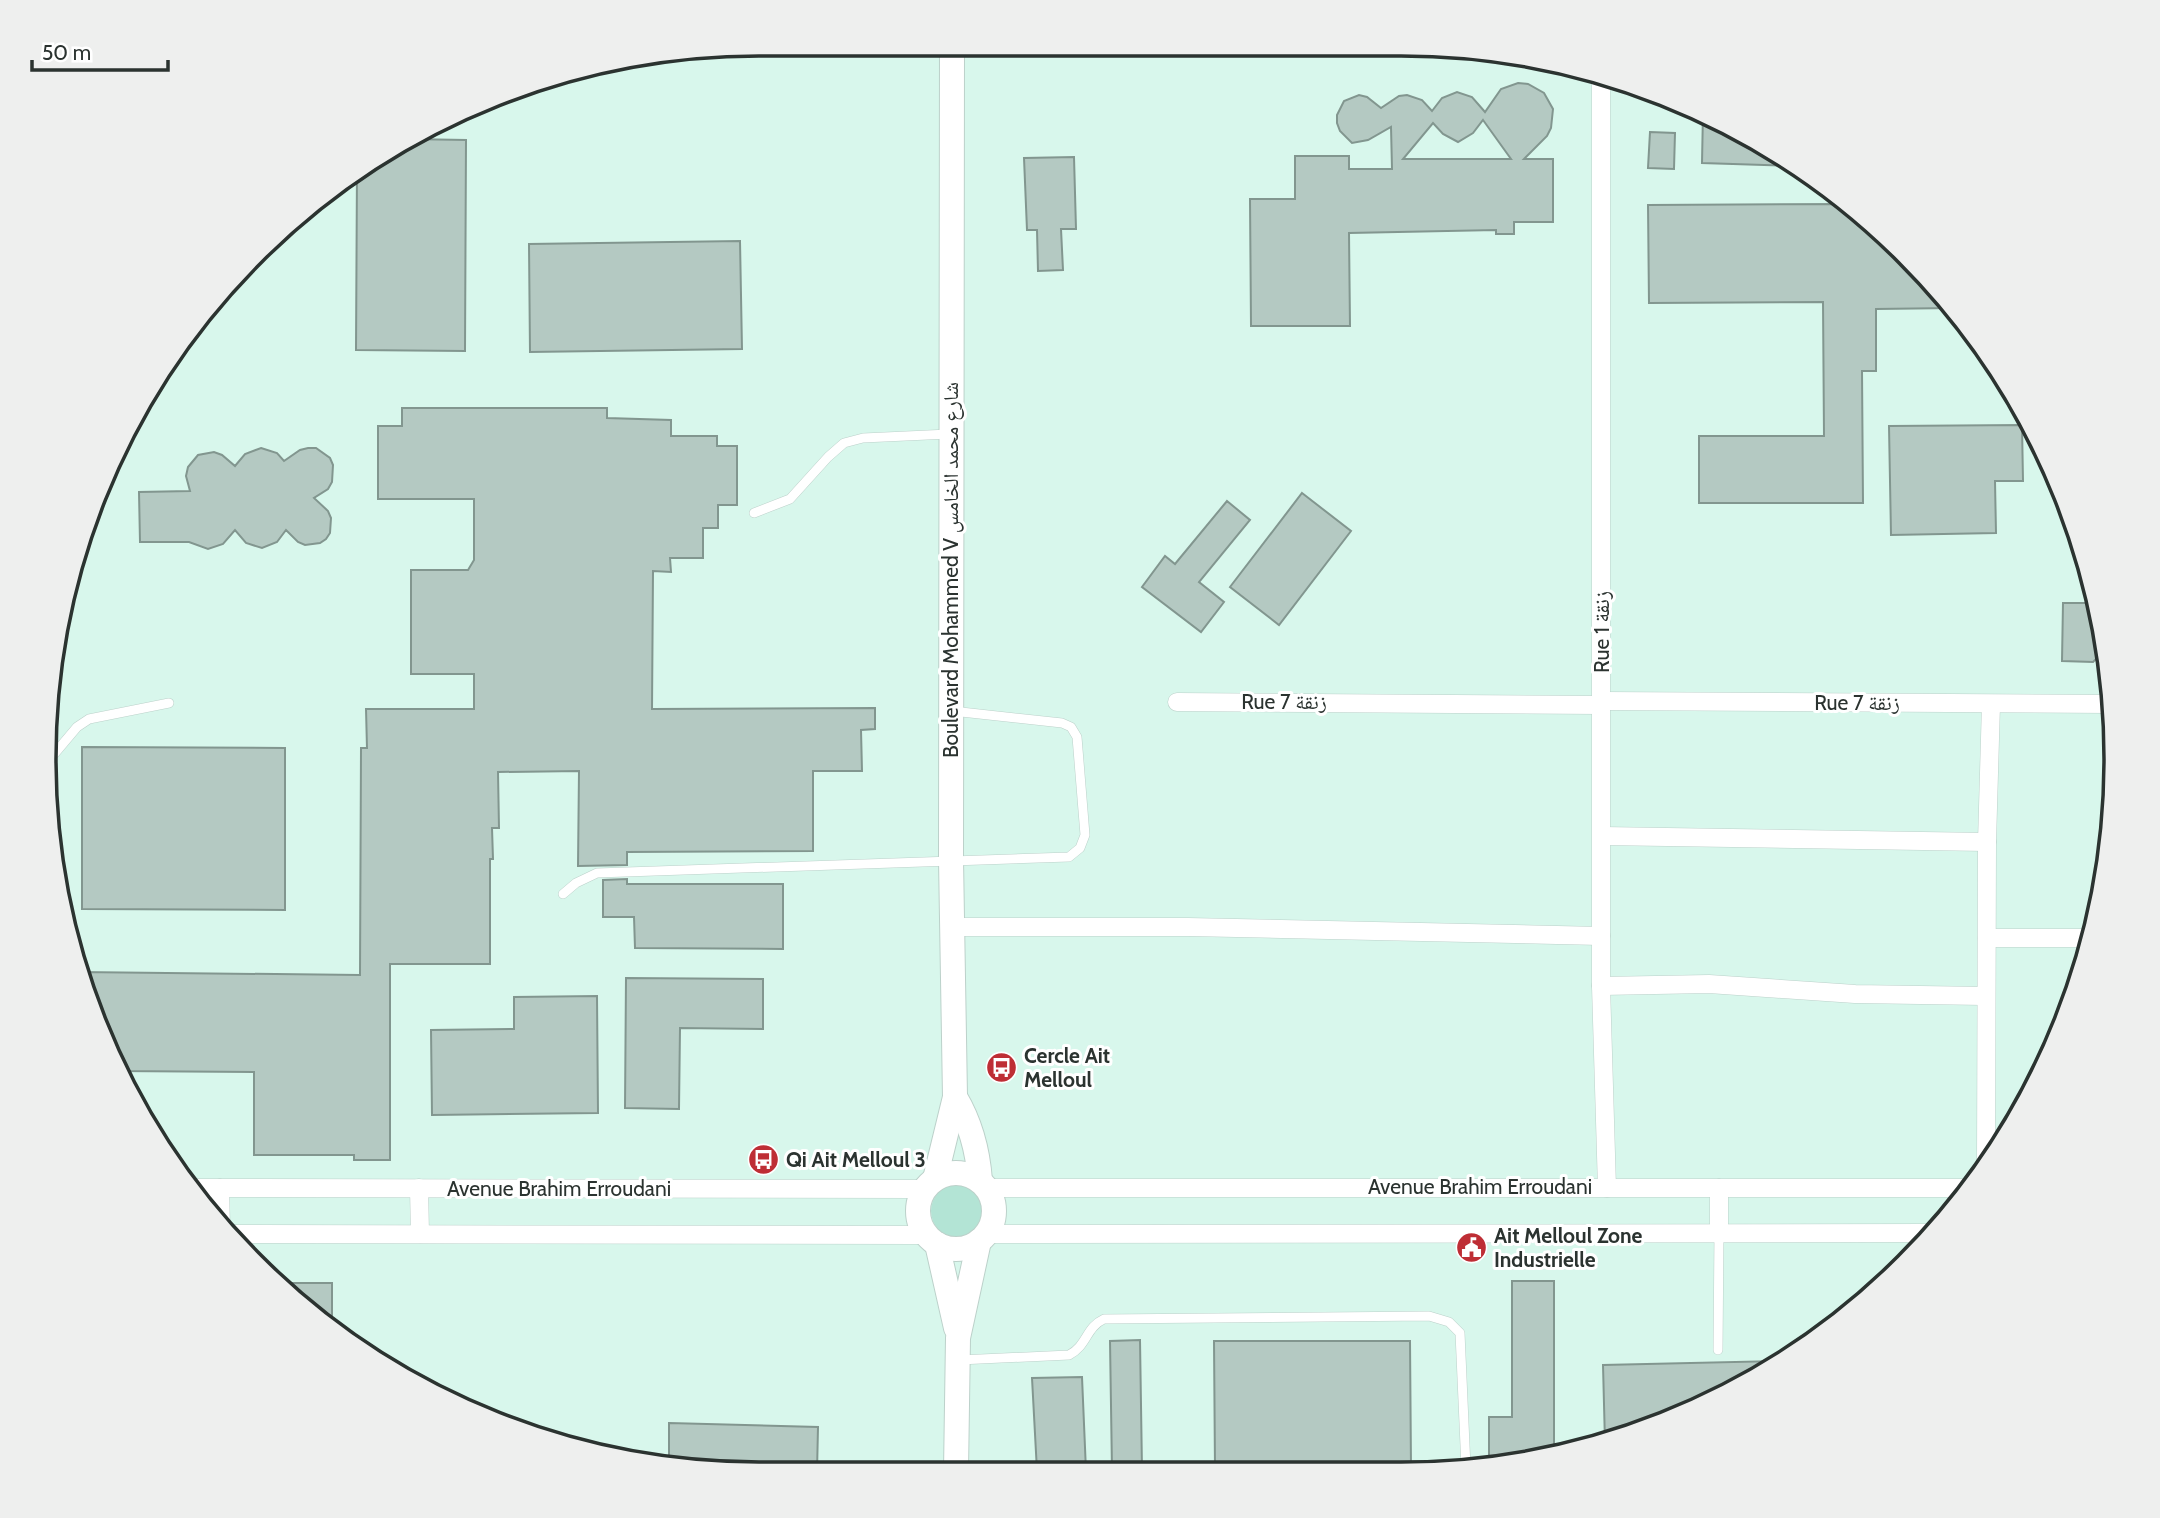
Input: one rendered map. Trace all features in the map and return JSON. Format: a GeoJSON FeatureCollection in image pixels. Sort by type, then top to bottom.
{"type":"FeatureCollection","features":[{"type":"Feature","properties":{"kind":"main road","name":"Boulevard Mohammed V شارع محمد الخامس"},"geometry":{"type":"LineString","coordinates":[[930,1184],[955,1097],[951,859],[951,56]]}},
{"type":"Feature","properties":{"kind":"main road","name":"Boulevard Mohammed V شارع محمد الخامس"},"geometry":{"type":"LineString","coordinates":[[955,1097],[966,1115],[983,1185]]}},
{"type":"Feature","properties":{"kind":"main road"},"geometry":{"type":"LineString","coordinates":[[956,1462],[958,1349],[983,1237],[993,1222],[994,1211],[992,1200],[983,1185],[970,1175],[958,1172],[946,1174],[930,1184],[919,1200],[918,1212],[920,1224],[932,1239],[958,1349]]}},
{"type":"Feature","properties":{"kind":"main road"},"geometry":{"type":"LineString","coordinates":[[932,1239],[958,1248],[983,1237]]}},
{"type":"Feature","properties":{"kind":"street","name":"Rue 1 زنقة"},"geometry":{"type":"LineString","coordinates":[[1601,85],[1601,986],[1607,1188]]}},
{"type":"Feature","properties":{"kind":"street","name":"Rue 7 زنقة"},"geometry":{"type":"LineString","coordinates":[[1177,702],[2101,704]]}},
{"type":"Feature","properties":{"kind":"street"},"geometry":{"type":"LineString","coordinates":[[1986,1150],[1985,996],[1991,704]]}},
{"type":"Feature","properties":{"kind":"street"},"geometry":{"type":"LineString","coordinates":[[1602,836],[1987,842]]}},
{"type":"Feature","properties":{"kind":"street"},"geometry":{"type":"LineString","coordinates":[[953,927],[1150,927],[1601,936]]}},
{"type":"Feature","properties":{"kind":"street"},"geometry":{"type":"LineString","coordinates":[[1987,938],[2081,938]]}},
{"type":"Feature","properties":{"kind":"street"},"geometry":{"type":"LineString","coordinates":[[1601,986],[1709,984],[1855,994],[1985,996]]}},
{"type":"Feature","properties":{"kind":"street","name":"Avenue Brahim Erroudani"},"geometry":{"type":"LineString","coordinates":[[202,1188],[930,1184]]}},
{"type":"Feature","properties":{"kind":"street","name":"Avenue Brahim Erroudani"},"geometry":{"type":"LineString","coordinates":[[983,1185],[1719,1188],[1954,1193]]}},
{"type":"Feature","properties":{"kind":"street"},"geometry":{"type":"LineString","coordinates":[[220,1188],[221,1211]]}},
{"type":"Feature","properties":{"kind":"street"},"geometry":{"type":"LineString","coordinates":[[419,1188],[420,1234]]}},
{"type":"Feature","properties":{"kind":"street"},"geometry":{"type":"LineString","coordinates":[[1719,1188],[1719,1233]]}},
{"type":"Feature","properties":{"kind":"street"},"geometry":{"type":"LineString","coordinates":[[983,1237],[1920,1233]]}},
{"type":"Feature","properties":{"kind":"street"},"geometry":{"type":"LineString","coordinates":[[241,1234],[932,1239]]}},
{"type":"Feature","properties":{"kind":"lane"},"geometry":{"type":"LineString","coordinates":[[754,513],[790,499],[844,443],[863,438],[951,434]]}},
{"type":"Feature","properties":{"kind":"lane"},"geometry":{"type":"LineString","coordinates":[[56,752],[77,727],[89,719],[169,703]]}},
{"type":"Feature","properties":{"kind":"lane"},"geometry":{"type":"LineString","coordinates":[[562,894],[576,883],[597,873],[1069,857],[1080,848],[1085,835],[1077,737],[1071,727],[1062,723],[951,711]]}},
{"type":"Feature","properties":{"kind":"lane"},"geometry":{"type":"LineString","coordinates":[[1718,1350],[1719,1233]]}},
{"type":"Feature","properties":{"kind":"lane"},"geometry":{"type":"LineString","coordinates":[[958,1349],[1069,1355],[1082,1347],[1090,1328],[1104,1320],[1429,1316],[1449,1322],[1460,1333],[1466,1458]]}},
{"type":"Feature","properties":{"kind":"shaded area"},"geometry":{"type":"Polygon","coordinates":[[[1401,56],[1493,62],[1538,70],[1627,93],[1712,128],[1752,150],[1792,174],[1865,230],[1930,295],[1986,368],[2010,408],[2032,448],[2067,533],[2080,577],[2098,667],[2104,759],[2102,805],[2098,851],[2080,941],[2067,985],[2032,1070],[1986,1150],[1959,1187],[1930,1223],[1865,1288],[1792,1344],[1712,1390],[1627,1425],[1583,1438],[1493,1456],[1401,1462],[759,1462],[667,1456],[577,1438],[533,1425],[448,1390],[368,1344],[331,1317],[295,1288],[230,1223],[174,1150],[128,1070],[93,985],[80,941],[62,851],[56,759],[62,667],[80,577],[110,490],[128,448],[174,368],[230,295],[295,230],[368,174],[448,128],[533,93],[622,70],[713,58],[1401,56]]]}},
{"type":"Feature","properties":{"kind":"shaded area"},"geometry":{"type":"Polygon","coordinates":[[[958,1184],[977,1192],[985,1211],[977,1230],[958,1238],[939,1230],[931,1211],[939,1192],[958,1184]]]}},
{"type":"Feature","properties":{"kind":"building"},"geometry":{"type":"Polygon","coordinates":[[[1518,83],[1528,84],[1544,93],[1553,109],[1551,128],[1547,136],[1524,159],[1553,159],[1553,222],[1514,222],[1514,234],[1496,234],[1496,230],[1349,233],[1350,326],[1251,326],[1250,199],[1295,199],[1295,156],[1349,156],[1349,169],[1392,169],[1391,127],[1368,140],[1352,143],[1340,131],[1337,123],[1337,115],[1344,101],[1359,95],[1367,97],[1381,108],[1399,96],[1407,95],[1422,100],[1432,111],[1442,98],[1457,92],[1472,97],[1485,112],[1501,89],[1518,83]],[[1483,120],[1473,133],[1458,142],[1443,134],[1433,123],[1403,159],[1511,159],[1483,120]]]}},
{"type":"Feature","properties":{"kind":"building"},"geometry":{"type":"Polygon","coordinates":[[[1703,124],[1778,165],[1702,163],[1703,124]]]}},
{"type":"Feature","properties":{"kind":"building"},"geometry":{"type":"Polygon","coordinates":[[[1650,132],[1675,133],[1674,169],[1648,168],[1650,132]]]}},
{"type":"Feature","properties":{"kind":"building"},"geometry":{"type":"Polygon","coordinates":[[[427,139],[466,140],[465,351],[356,350],[357,182],[427,139]]]}},
{"type":"Feature","properties":{"kind":"building"},"geometry":{"type":"Polygon","coordinates":[[[1074,157],[1076,229],[1061,229],[1063,270],[1038,271],[1037,230],[1027,230],[1024,158],[1074,157]]]}},
{"type":"Feature","properties":{"kind":"building"},"geometry":{"type":"Polygon","coordinates":[[[1833,204],[1865,230],[1941,308],[1876,309],[1876,371],[1862,371],[1863,503],[1699,503],[1699,436],[1824,436],[1823,302],[1649,303],[1648,205],[1833,204]]]}},
{"type":"Feature","properties":{"kind":"building"},"geometry":{"type":"Polygon","coordinates":[[[740,241],[742,349],[530,352],[529,244],[740,241]]]}},
{"type":"Feature","properties":{"kind":"building"},"geometry":{"type":"Polygon","coordinates":[[[402,408],[607,408],[607,418],[671,420],[671,436],[717,436],[717,446],[737,446],[737,505],[718,505],[718,528],[703,528],[703,558],[670,558],[671,572],[653,571],[652,709],[875,708],[875,729],[861,730],[862,771],[813,771],[813,851],[627,852],[627,865],[578,866],[579,771],[498,772],[499,828],[492,828],[493,859],[490,859],[490,964],[390,964],[390,1160],[354,1160],[354,1155],[254,1155],[254,1072],[129,1071],[89,972],[360,975],[361,748],[367,748],[366,709],[474,709],[474,674],[411,674],[411,570],[468,570],[474,560],[474,499],[378,499],[378,426],[402,426],[402,408]]]}},
{"type":"Feature","properties":{"kind":"building"},"geometry":{"type":"Polygon","coordinates":[[[2019,425],[2022,430],[2023,481],[1995,481],[1996,533],[1891,535],[1889,426],[2019,425]]]}},
{"type":"Feature","properties":{"kind":"building"},"geometry":{"type":"Polygon","coordinates":[[[261,448],[277,453],[284,461],[308,448],[316,448],[330,458],[333,465],[332,482],[328,489],[314,498],[328,511],[331,518],[330,533],[326,539],[320,543],[305,545],[286,530],[277,542],[262,548],[246,543],[235,530],[223,544],[208,549],[189,542],[140,542],[139,492],[190,491],[186,476],[188,467],[198,455],[214,452],[235,466],[245,454],[261,448]]]}},
{"type":"Feature","properties":{"kind":"building"},"geometry":{"type":"Polygon","coordinates":[[[1302,493],[1351,531],[1279,625],[1230,587],[1302,493]]]}},
{"type":"Feature","properties":{"kind":"building"},"geometry":{"type":"Polygon","coordinates":[[[1227,501],[1250,520],[1199,582],[1224,602],[1201,632],[1142,587],[1165,556],[1175,564],[1227,501]]]}},
{"type":"Feature","properties":{"kind":"building"},"geometry":{"type":"Polygon","coordinates":[[[2063,603],[2086,603],[2096,659],[2093,662],[2062,661],[2063,603]]]}},
{"type":"Feature","properties":{"kind":"building"},"geometry":{"type":"Polygon","coordinates":[[[82,747],[285,748],[285,910],[82,909],[82,747]]]}},
{"type":"Feature","properties":{"kind":"building"},"geometry":{"type":"Polygon","coordinates":[[[627,879],[627,884],[783,884],[783,949],[635,948],[634,917],[603,917],[603,880],[627,879]]]}},
{"type":"Feature","properties":{"kind":"building"},"geometry":{"type":"Polygon","coordinates":[[[626,978],[763,979],[763,1029],[680,1028],[679,1109],[625,1108],[626,978]]]}},
{"type":"Feature","properties":{"kind":"building"},"geometry":{"type":"Polygon","coordinates":[[[597,996],[598,1113],[432,1115],[431,1030],[514,1029],[514,997],[597,996]]]}},
{"type":"Feature","properties":{"kind":"building"},"geometry":{"type":"Polygon","coordinates":[[[1512,1281],[1554,1281],[1554,1444],[1489,1456],[1489,1417],[1512,1417],[1512,1281]]]}},
{"type":"Feature","properties":{"kind":"building"},"geometry":{"type":"Polygon","coordinates":[[[290,1283],[332,1283],[332,1318],[290,1283]]]}},
{"type":"Feature","properties":{"kind":"building"},"geometry":{"type":"Polygon","coordinates":[[[1140,1340],[1142,1462],[1112,1462],[1110,1341],[1140,1340]]]}},
{"type":"Feature","properties":{"kind":"building"},"geometry":{"type":"Polygon","coordinates":[[[1214,1341],[1410,1341],[1411,1462],[1215,1462],[1214,1341]]]}},
{"type":"Feature","properties":{"kind":"building"},"geometry":{"type":"Polygon","coordinates":[[[1763,1361],[1712,1390],[1605,1432],[1603,1365],[1763,1361]]]}},
{"type":"Feature","properties":{"kind":"building"},"geometry":{"type":"Polygon","coordinates":[[[1082,1377],[1086,1462],[1037,1462],[1032,1378],[1082,1377]]]}},
{"type":"Feature","properties":{"kind":"building"},"geometry":{"type":"Polygon","coordinates":[[[669,1423],[818,1427],[817,1462],[759,1462],[669,1456],[669,1423]]]}},
{"type":"Feature","properties":{"kind":"place","name":"Cercle Ait Melloul"},"geometry":{"type":"Point","coordinates":[1001,1068]}},
{"type":"Feature","properties":{"kind":"place","name":"Qi Ait Melloul 3"},"geometry":{"type":"Point","coordinates":[763,1160]}},
{"type":"Feature","properties":{"kind":"place","name":"Ait Melloul Zone Industrielle"},"geometry":{"type":"Point","coordinates":[1471,1248]}}]}
